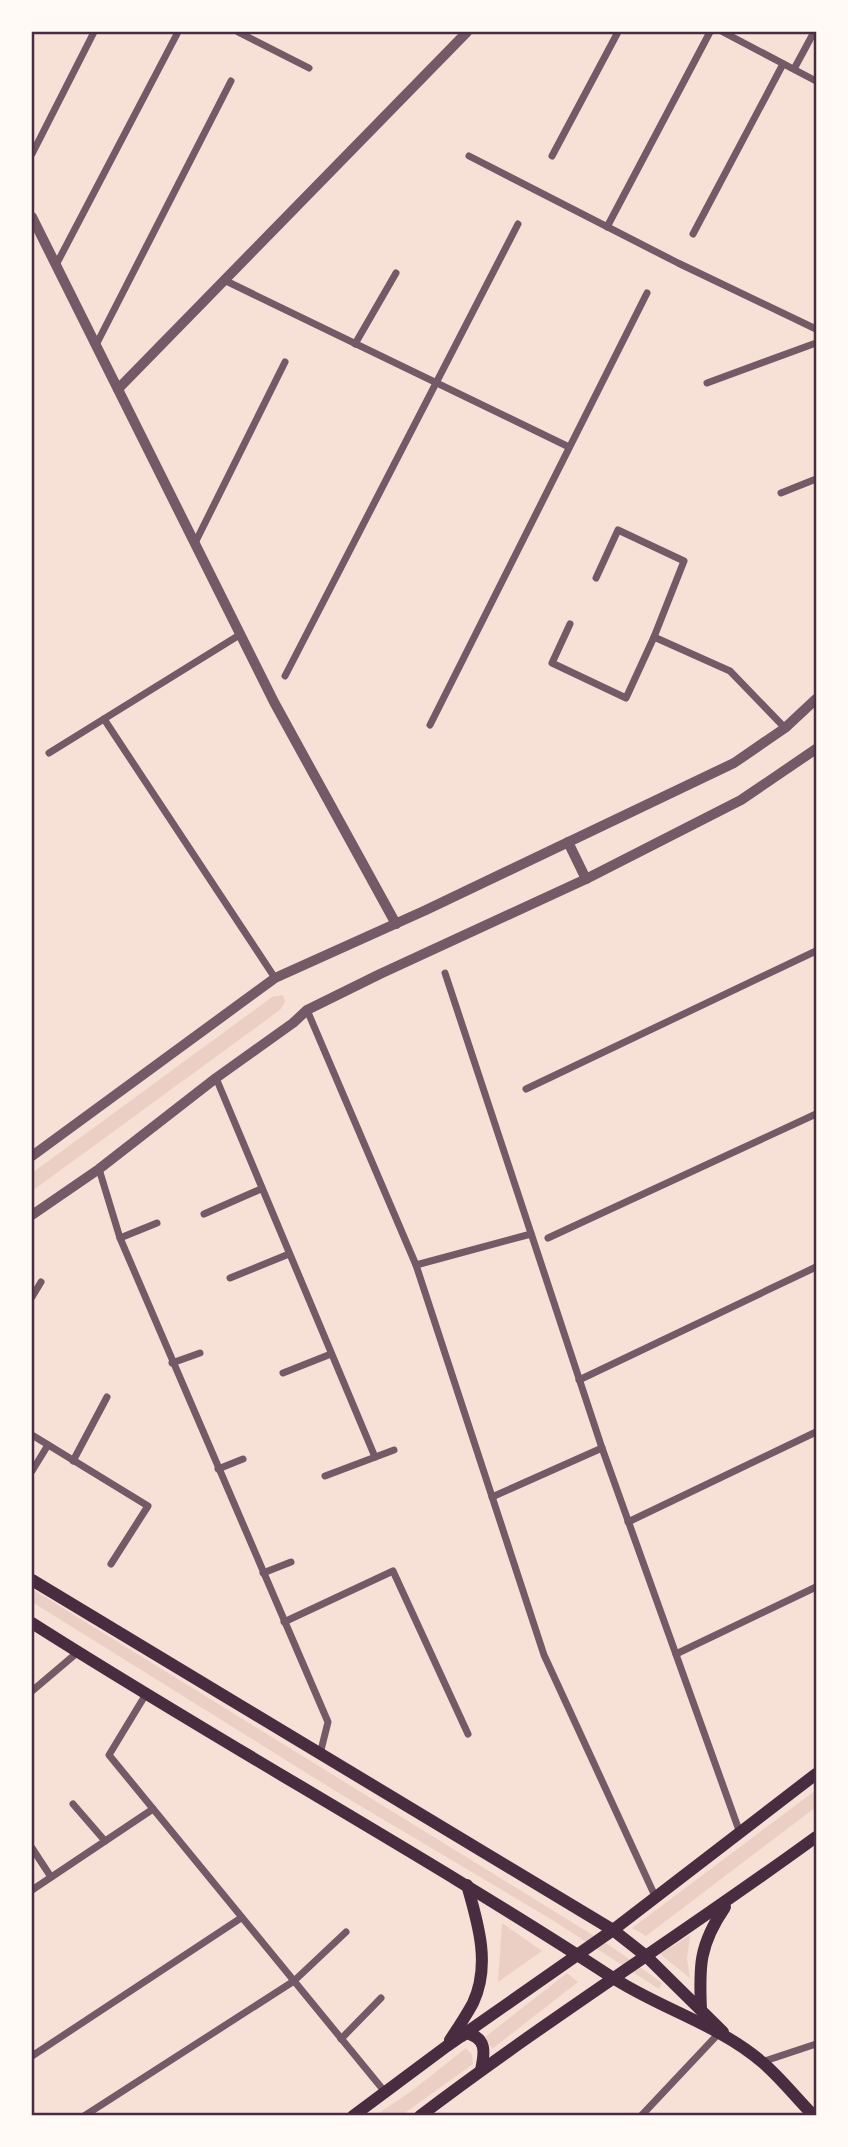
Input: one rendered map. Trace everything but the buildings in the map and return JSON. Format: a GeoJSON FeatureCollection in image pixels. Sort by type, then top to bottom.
{"type":"FeatureCollection","features":[{"type":"Feature","properties":{"kind":"main road"},"geometry":{"type":"LineString","coordinates":[[32,1580],[613,1930],[646,1956],[720,2032]]}},
{"type":"Feature","properties":{"kind":"main road"},"geometry":{"type":"LineString","coordinates":[[32,1623],[467,1885],[613,1978],[720,2032],[762,2062],[808,2114]]}},
{"type":"Feature","properties":{"kind":"main road"},"geometry":{"type":"LineString","coordinates":[[353,2116],[447,2046],[613,1930],[817,1774]]}},
{"type":"Feature","properties":{"kind":"main road"},"geometry":{"type":"LineString","coordinates":[[420,2116],[481,2070],[817,1837]]}},
{"type":"Feature","properties":{"kind":"main road"},"geometry":{"type":"LineString","coordinates":[[447,2046],[474,2000],[483,1963],[479,1929],[467,1885]]}},
{"type":"Feature","properties":{"kind":"main road"},"geometry":{"type":"LineString","coordinates":[[701,2010],[699,1974],[703,1947],[713,1924],[729,1900]]}},
{"type":"Feature","properties":{"kind":"main road"},"geometry":{"type":"LineString","coordinates":[[447,2046],[465,2034],[479,2038],[485,2053],[481,2070]]}},
{"type":"Feature","properties":{"kind":"street"},"geometry":{"type":"LineString","coordinates":[[32,154],[94,32]]}},
{"type":"Feature","properties":{"kind":"street"},"geometry":{"type":"LineString","coordinates":[[56,265],[178,32]]}},
{"type":"Feature","properties":{"kind":"street"},"geometry":{"type":"LineString","coordinates":[[237,32],[309,68]]}},
{"type":"Feature","properties":{"kind":"street"},"geometry":{"type":"LineString","coordinates":[[118,389],[467,32]]}},
{"type":"Feature","properties":{"kind":"street"},"geometry":{"type":"LineString","coordinates":[[552,156],[618,32]]}},
{"type":"Feature","properties":{"kind":"street"},"geometry":{"type":"LineString","coordinates":[[607,227],[710,32]]}},
{"type":"Feature","properties":{"kind":"street"},"geometry":{"type":"LineString","coordinates":[[723,32],[817,81]]}},
{"type":"Feature","properties":{"kind":"street"},"geometry":{"type":"LineString","coordinates":[[794,69],[814,32]]}},
{"type":"Feature","properties":{"kind":"street"},"geometry":{"type":"LineString","coordinates":[[693,234],[783,64]]}},
{"type":"Feature","properties":{"kind":"street"},"geometry":{"type":"LineString","coordinates":[[96,345],[231,81]]}},
{"type":"Feature","properties":{"kind":"street"},"geometry":{"type":"LineString","coordinates":[[469,156],[678,263],[817,328]]}},
{"type":"Feature","properties":{"kind":"street"},"geometry":{"type":"LineString","coordinates":[[32,217],[274,702],[396,924]]}},
{"type":"Feature","properties":{"kind":"street"},"geometry":{"type":"LineString","coordinates":[[285,676],[517,224]]}},
{"type":"Feature","properties":{"kind":"street"},"geometry":{"type":"LineString","coordinates":[[355,344],[396,273]]}},
{"type":"Feature","properties":{"kind":"street"},"geometry":{"type":"LineString","coordinates":[[224,280],[569,447]]}},
{"type":"Feature","properties":{"kind":"street"},"geometry":{"type":"LineString","coordinates":[[430,725],[647,293]]}},
{"type":"Feature","properties":{"kind":"street"},"geometry":{"type":"LineString","coordinates":[[707,383],[817,343]]}},
{"type":"Feature","properties":{"kind":"street"},"geometry":{"type":"LineString","coordinates":[[195,543],[285,362]]}},
{"type":"Feature","properties":{"kind":"street"},"geometry":{"type":"LineString","coordinates":[[781,493],[817,480]]}},
{"type":"Feature","properties":{"kind":"street"},"geometry":{"type":"LineString","coordinates":[[570,624],[552,663],[626,698],[684,561],[618,530],[596,578]]}},
{"type":"Feature","properties":{"kind":"street"},"geometry":{"type":"LineString","coordinates":[[49,754],[241,635]]}},
{"type":"Feature","properties":{"kind":"street"},"geometry":{"type":"LineString","coordinates":[[654,637],[730,671],[785,728]]}},
{"type":"Feature","properties":{"kind":"street"},"geometry":{"type":"LineString","coordinates":[[32,1156],[275,978],[396,924],[734,763],[785,728],[817,699]]}},
{"type":"Feature","properties":{"kind":"street"},"geometry":{"type":"LineString","coordinates":[[104,719],[275,978]]}},
{"type":"Feature","properties":{"kind":"street"},"geometry":{"type":"LineString","coordinates":[[32,1215],[99,1169],[307,1010],[586,879],[741,800],[817,749]]}},
{"type":"Feature","properties":{"kind":"street"},"geometry":{"type":"LineString","coordinates":[[568,842],[586,879]]}},
{"type":"Feature","properties":{"kind":"street"},"geometry":{"type":"LineString","coordinates":[[526,1089],[817,951]]}},
{"type":"Feature","properties":{"kind":"street"},"geometry":{"type":"LineString","coordinates":[[445,973],[602,1448],[740,1833]]}},
{"type":"Feature","properties":{"kind":"street"},"geometry":{"type":"LineString","coordinates":[[307,1010],[415,1265],[544,1655],[655,1896]]}},
{"type":"Feature","properties":{"kind":"street"},"geometry":{"type":"LineString","coordinates":[[216,1078],[375,1457]]}},
{"type":"Feature","properties":{"kind":"street"},"geometry":{"type":"LineString","coordinates":[[548,1238],[817,1114]]}},
{"type":"Feature","properties":{"kind":"street"},"geometry":{"type":"LineString","coordinates":[[99,1169],[120,1238],[328,1722],[320,1755]]}},
{"type":"Feature","properties":{"kind":"street"},"geometry":{"type":"LineString","coordinates":[[204,1214],[261,1189]]}},
{"type":"Feature","properties":{"kind":"street"},"geometry":{"type":"LineString","coordinates":[[120,1238],[157,1223]]}},
{"type":"Feature","properties":{"kind":"street"},"geometry":{"type":"LineString","coordinates":[[415,1265],[531,1234]]}},
{"type":"Feature","properties":{"kind":"street"},"geometry":{"type":"LineString","coordinates":[[230,1278],[289,1254]]}},
{"type":"Feature","properties":{"kind":"street"},"geometry":{"type":"LineString","coordinates":[[579,1380],[817,1267]]}},
{"type":"Feature","properties":{"kind":"street"},"geometry":{"type":"LineString","coordinates":[[32,1297],[41,1282]]}},
{"type":"Feature","properties":{"kind":"street"},"geometry":{"type":"LineString","coordinates":[[172,1363],[200,1353]]}},
{"type":"Feature","properties":{"kind":"street"},"geometry":{"type":"LineString","coordinates":[[283,1373],[331,1354]]}},
{"type":"Feature","properties":{"kind":"street"},"geometry":{"type":"LineString","coordinates":[[74,1461],[107,1397]]}},
{"type":"Feature","properties":{"kind":"street"},"geometry":{"type":"LineString","coordinates":[[628,1522],[817,1432]]}},
{"type":"Feature","properties":{"kind":"street"},"geometry":{"type":"LineString","coordinates":[[32,1435],[148,1506],[111,1564]]}},
{"type":"Feature","properties":{"kind":"street"},"geometry":{"type":"LineString","coordinates":[[32,1471],[48,1445]]}},
{"type":"Feature","properties":{"kind":"street"},"geometry":{"type":"LineString","coordinates":[[492,1497],[602,1448]]}},
{"type":"Feature","properties":{"kind":"street"},"geometry":{"type":"LineString","coordinates":[[325,1476],[394,1450]]}},
{"type":"Feature","properties":{"kind":"street"},"geometry":{"type":"LineString","coordinates":[[218,1469],[243,1459]]}},
{"type":"Feature","properties":{"kind":"street"},"geometry":{"type":"LineString","coordinates":[[263,1573],[291,1562]]}},
{"type":"Feature","properties":{"kind":"street"},"geometry":{"type":"LineString","coordinates":[[284,1622],[393,1571],[468,1734]]}},
{"type":"Feature","properties":{"kind":"street"},"geometry":{"type":"LineString","coordinates":[[676,1654],[817,1587]]}},
{"type":"Feature","properties":{"kind":"street"},"geometry":{"type":"LineString","coordinates":[[32,1691],[78,1652]]}},
{"type":"Feature","properties":{"kind":"street"},"geometry":{"type":"LineString","coordinates":[[146,1694],[109,1755],[384,2092]]}},
{"type":"Feature","properties":{"kind":"street"},"geometry":{"type":"LineString","coordinates":[[73,1804],[105,1841]]}},
{"type":"Feature","properties":{"kind":"street"},"geometry":{"type":"LineString","coordinates":[[32,1890],[153,1809]]}},
{"type":"Feature","properties":{"kind":"street"},"geometry":{"type":"LineString","coordinates":[[32,1848],[51,1877]]}},
{"type":"Feature","properties":{"kind":"street"},"geometry":{"type":"LineString","coordinates":[[32,2056],[242,1917]]}},
{"type":"Feature","properties":{"kind":"street"},"geometry":{"type":"LineString","coordinates":[[84,2116],[294,1982],[346,1932]]}},
{"type":"Feature","properties":{"kind":"street"},"geometry":{"type":"LineString","coordinates":[[341,2039],[381,1998]]}},
{"type":"Feature","properties":{"kind":"street"},"geometry":{"type":"LineString","coordinates":[[641,2116],[720,2032]]}},
{"type":"Feature","properties":{"kind":"street"},"geometry":{"type":"LineString","coordinates":[[762,2062],[817,2044]]}},
{"type":"Feature","properties":{"kind":"shaded area"},"geometry":{"type":"Polygon","coordinates":[[[283,995],[285,1002],[280,1010],[32,1191],[32,1173],[272,997],[283,995]]]}},
{"type":"Feature","properties":{"kind":"shaded area"},"geometry":{"type":"Polygon","coordinates":[[[32,1589],[612,1947],[662,1983],[659,1989],[549,1918],[337,1792],[32,1602],[32,1589]]]}},
{"type":"Feature","properties":{"kind":"shaded area"},"geometry":{"type":"Polygon","coordinates":[[[816,1790],[816,1807],[646,1936],[632,1928],[816,1790]]]}},
{"type":"Feature","properties":{"kind":"shaded area"},"geometry":{"type":"Polygon","coordinates":[[[502,1923],[542,1951],[498,1982],[502,1923]]]}},
{"type":"Feature","properties":{"kind":"shaded area"},"geometry":{"type":"Polygon","coordinates":[[[690,1935],[687,1959],[690,1978],[660,1954],[690,1935]]]}},
{"type":"Feature","properties":{"kind":"shaded area"},"geometry":{"type":"Polygon","coordinates":[[[567,1973],[578,1982],[492,2049],[485,2037],[567,1973]]]}},
{"type":"Feature","properties":{"kind":"shaded area"},"geometry":{"type":"Polygon","coordinates":[[[466,2048],[472,2055],[473,2064],[402,2115],[376,2115],[413,2090],[466,2048]]]}}]}
